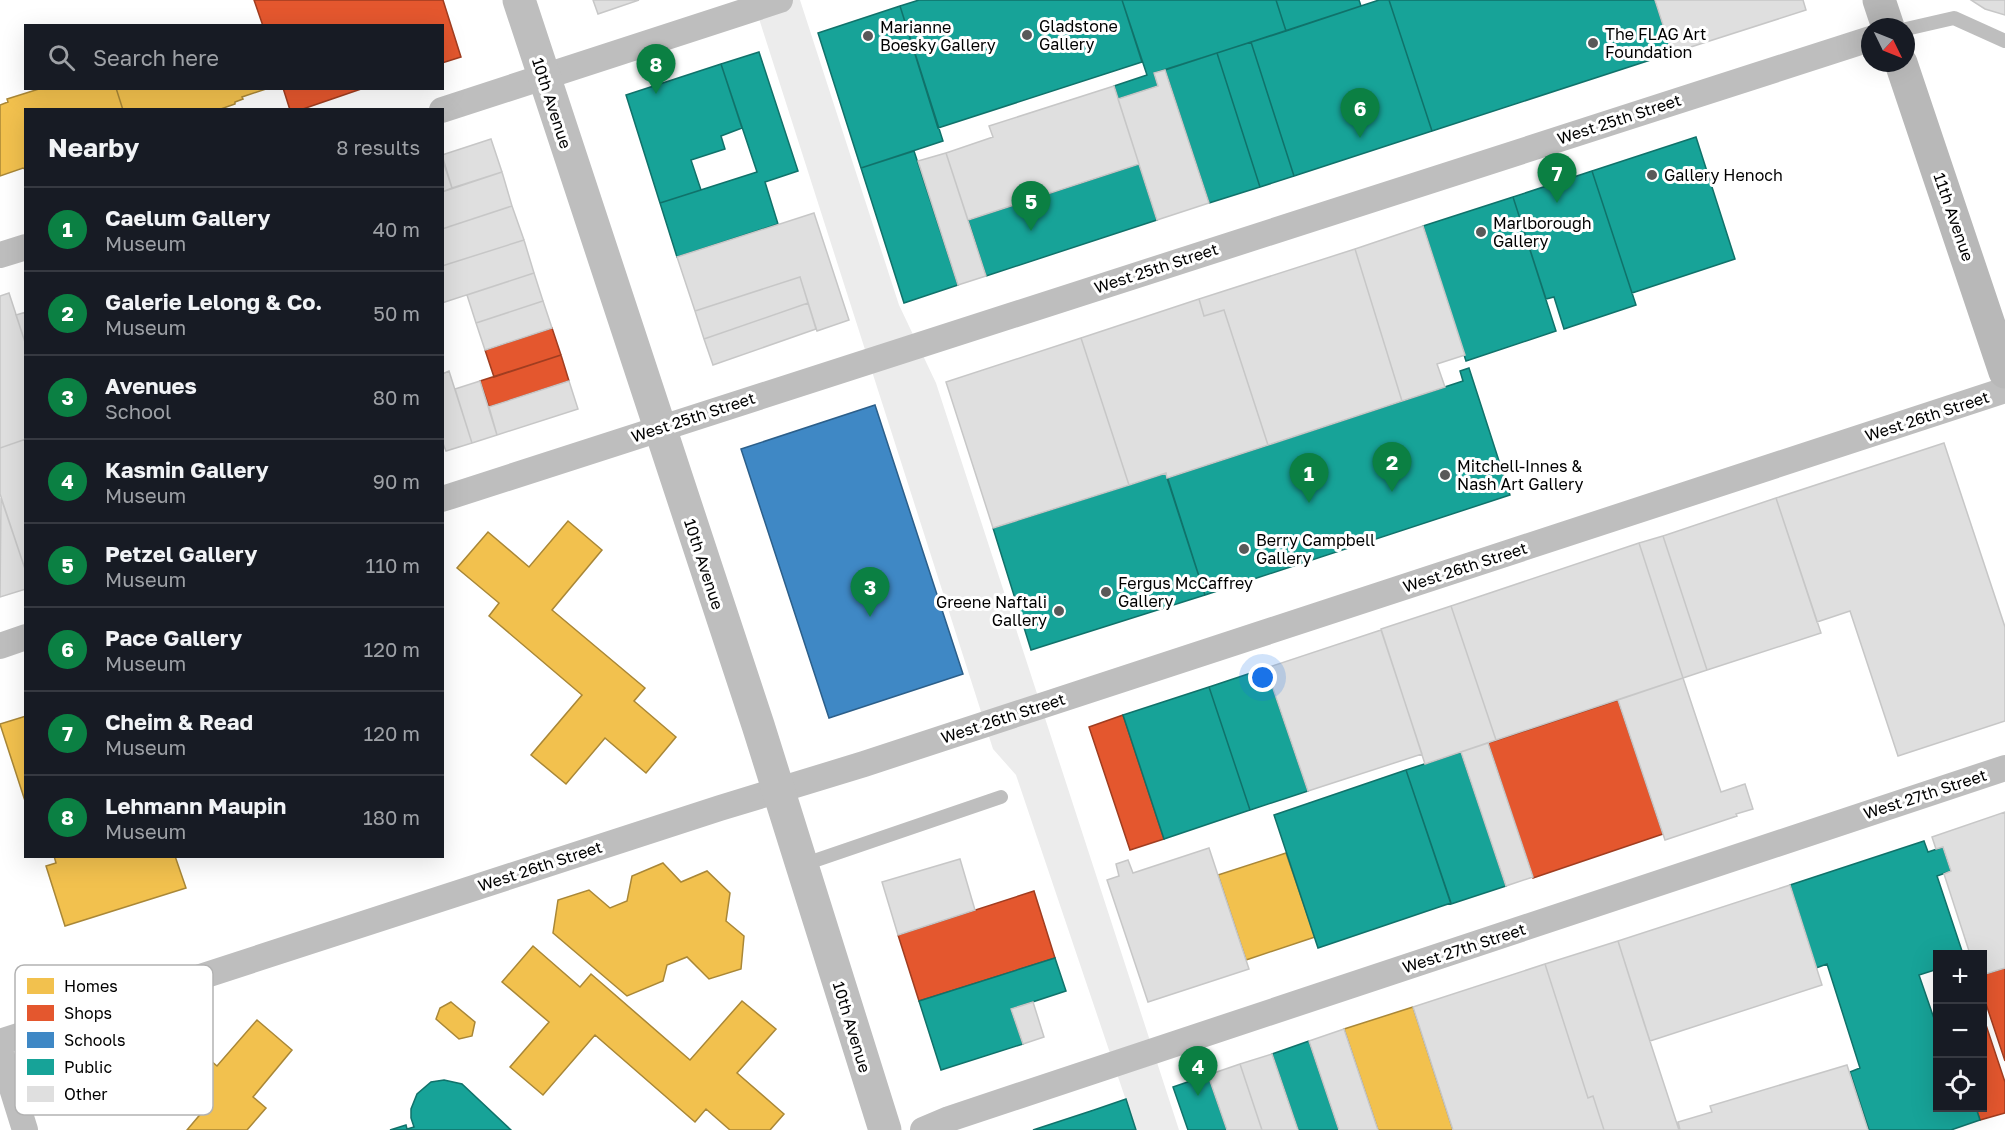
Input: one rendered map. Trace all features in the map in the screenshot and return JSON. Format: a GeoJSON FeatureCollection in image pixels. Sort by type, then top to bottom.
{"type":"FeatureCollection","features":[{"type":"Feature","properties":{"kind":"main road","name":"10th Avenue"},"geometry":{"type":"LineString","coordinates":[[519,0],[778,790],[885,1130]]}},
{"type":"Feature","properties":{"kind":"main road"},"geometry":{"type":"LineString","coordinates":[[1879,0],[1885,18]]}},
{"type":"Feature","properties":{"kind":"main road","name":"11th Avenue"},"geometry":{"type":"LineString","coordinates":[[1904,72],[2005,372]]}},
{"type":"Feature","properties":{"kind":"street"},"geometry":{"type":"LineString","coordinates":[[444,109],[780,0]]}},
{"type":"Feature","properties":{"kind":"street","name":"West 25th Street"},"geometry":{"type":"LineString","coordinates":[[444,498],[1861,42]]}},
{"type":"Feature","properties":{"kind":"street"},"geometry":{"type":"LineString","coordinates":[[0,255],[24,248]]}},
{"type":"Feature","properties":{"kind":"street","name":"West 26th Street"},"geometry":{"type":"LineString","coordinates":[[213,973],[886,756],[2005,390]]}},
{"type":"Feature","properties":{"kind":"street"},"geometry":{"type":"LineString","coordinates":[[0,646],[24,639]]}},
{"type":"Feature","properties":{"kind":"street","name":"West 27th Street"},"geometry":{"type":"LineString","coordinates":[[924,1130],[949,1119],[2005,768]]}},
{"type":"Feature","properties":{"kind":"street","name":"West 26th Street"},"geometry":{"type":"LineString","coordinates":[[0,1042],[15,1037]]}},
{"type":"Feature","properties":{"kind":"street"},"geometry":{"type":"LineString","coordinates":[[0,1050],[15,1098]]}},
{"type":"Feature","properties":{"kind":"street"},"geometry":{"type":"LineString","coordinates":[[20,1115],[25,1130]]}},
{"type":"Feature","properties":{"kind":"lane"},"geometry":{"type":"LineString","coordinates":[[1915,27],[1954,18],[2005,41]]}},
{"type":"Feature","properties":{"kind":"lane"},"geometry":{"type":"LineString","coordinates":[[802,866],[1001,797]]}},
{"type":"Feature","properties":{"kind":"shaded area"},"geometry":{"type":"Polygon","coordinates":[[[753,0],[800,0],[899,305],[936,383],[1179,1130],[1136,1130],[1016,775],[993,749],[753,0]]]}},
{"type":"Feature","properties":{"kind":"building: Homes"},"geometry":{"type":"Polygon","coordinates":[[[36,90],[117,90],[122,108],[24,108],[24,169],[0,176],[0,105],[8,102],[7,99],[36,90]]]}},
{"type":"Feature","properties":{"kind":"building: Homes"},"geometry":{"type":"Polygon","coordinates":[[[117,90],[263,90],[242,97],[243,99],[235,104],[224,108],[122,108],[117,90]]]}},
{"type":"Feature","properties":{"kind":"building: Homes"},"geometry":{"type":"Polygon","coordinates":[[[568,521],[602,550],[552,610],[645,688],[634,701],[676,737],[646,773],[605,738],[566,784],[531,755],[582,695],[489,616],[499,603],[457,568],[488,532],[529,567],[568,521]]]}},
{"type":"Feature","properties":{"kind":"building: Homes"},"geometry":{"type":"Polygon","coordinates":[[[24,717],[24,798],[0,724],[24,717]]]}},
{"type":"Feature","properties":{"kind":"building: Homes"},"geometry":{"type":"Polygon","coordinates":[[[1286,853],[1315,937],[1246,960],[1218,875],[1286,853]]]}},
{"type":"Feature","properties":{"kind":"building: Homes"},"geometry":{"type":"Polygon","coordinates":[[[55,858],[176,858],[186,888],[65,926],[46,866],[56,863],[55,858]]]}},
{"type":"Feature","properties":{"kind":"building: Homes"},"geometry":{"type":"Polygon","coordinates":[[[663,863],[681,882],[707,871],[730,893],[726,921],[744,936],[741,969],[709,979],[687,957],[667,965],[663,981],[627,996],[553,933],[558,900],[589,890],[610,908],[627,901],[632,876],[663,863]]]}},
{"type":"Feature","properties":{"kind":"building: Homes"},"geometry":{"type":"Polygon","coordinates":[[[533,946],[580,987],[591,974],[690,1060],[742,1001],[776,1029],[737,1073],[784,1114],[770,1130],[730,1130],[706,1109],[695,1122],[595,1035],[543,1095],[510,1067],[549,1022],[502,982],[533,946]]]}},
{"type":"Feature","properties":{"kind":"building: Homes"},"geometry":{"type":"Polygon","coordinates":[[[451,1002],[475,1022],[472,1036],[459,1039],[436,1019],[440,1008],[451,1002]]]}},
{"type":"Feature","properties":{"kind":"building: Homes"},"geometry":{"type":"Polygon","coordinates":[[[1413,1007],[1453,1130],[1378,1130],[1344,1029],[1413,1007]]]}},
{"type":"Feature","properties":{"kind":"building: Homes"},"geometry":{"type":"Polygon","coordinates":[[[257,1020],[292,1050],[253,1097],[266,1108],[247,1130],[187,1130],[200,1115],[213,1115],[213,1063],[217,1066],[257,1020]]]}},
{"type":"Feature","properties":{"kind":"building: Shops"},"geometry":{"type":"Polygon","coordinates":[[[254,0],[443,0],[461,57],[444,62],[444,24],[262,24],[254,0]]]}},
{"type":"Feature","properties":{"kind":"building: Shops"},"geometry":{"type":"Polygon","coordinates":[[[284,90],[358,90],[306,108],[289,108],[284,90]]]}},
{"type":"Feature","properties":{"kind":"building: Shops"},"geometry":{"type":"Polygon","coordinates":[[[552,328],[561,355],[494,377],[485,350],[552,328]]]}},
{"type":"Feature","properties":{"kind":"building: Shops"},"geometry":{"type":"Polygon","coordinates":[[[561,355],[569,381],[489,407],[480,381],[561,355]]]}},
{"type":"Feature","properties":{"kind":"building: Shops"},"geometry":{"type":"Polygon","coordinates":[[[1618,700],[1663,834],[1533,878],[1488,743],[1618,700]]]}},
{"type":"Feature","properties":{"kind":"building: Shops"},"geometry":{"type":"Polygon","coordinates":[[[1123,715],[1164,839],[1130,850],[1089,727],[1123,715]]]}},
{"type":"Feature","properties":{"kind":"building: Shops"},"geometry":{"type":"Polygon","coordinates":[[[1034,891],[1055,958],[919,1001],[898,935],[1034,891]]]}},
{"type":"Feature","properties":{"kind":"building: Shops"},"geometry":{"type":"Polygon","coordinates":[[[2005,968],[2005,1061],[1987,1007],[1987,973],[2005,968]]]}},
{"type":"Feature","properties":{"kind":"building: Shops"},"geometry":{"type":"Polygon","coordinates":[[[1987,1028],[2005,1082],[2005,1113],[1980,1120],[1977,1112],[1987,1112],[1987,1028]]]}},
{"type":"Feature","properties":{"kind":"building: Schools"},"geometry":{"type":"Polygon","coordinates":[[[875,405],[963,674],[829,718],[741,449],[875,405]]]}},
{"type":"Feature","properties":{"kind":"building: Public"},"geometry":{"type":"Polygon","coordinates":[[[919,0],[1122,0],[1142,62],[938,128],[900,6],[919,0]]]}},
{"type":"Feature","properties":{"kind":"building: Public"},"geometry":{"type":"Polygon","coordinates":[[[1122,0],[1276,0],[1286,31],[1154,73],[1158,86],[1118,99],[1114,86],[1147,75],[1122,0]]]}},
{"type":"Feature","properties":{"kind":"building: Public"},"geometry":{"type":"Polygon","coordinates":[[[1276,0],[1359,0],[1361,6],[1286,31],[1276,0]]]}},
{"type":"Feature","properties":{"kind":"building: Public"},"geometry":{"type":"Polygon","coordinates":[[[1379,0],[1389,0],[1432,131],[1294,176],[1251,42],[1379,0]]]}},
{"type":"Feature","properties":{"kind":"building: Public"},"geometry":{"type":"Polygon","coordinates":[[[1389,0],[1655,0],[1672,53],[1432,131],[1389,0]]]}},
{"type":"Feature","properties":{"kind":"building: Public"},"geometry":{"type":"Polygon","coordinates":[[[900,6],[943,141],[861,168],[818,33],[900,6]]]}},
{"type":"Feature","properties":{"kind":"building: Public"},"geometry":{"type":"Polygon","coordinates":[[[1251,42],[1294,176],[1260,187],[1217,53],[1251,42]]]}},
{"type":"Feature","properties":{"kind":"building: Public"},"geometry":{"type":"Polygon","coordinates":[[[759,52],[798,171],[765,182],[778,224],[677,257],[660,203],[757,172],[721,64],[759,52]]]}},
{"type":"Feature","properties":{"kind":"building: Public"},"geometry":{"type":"Polygon","coordinates":[[[1217,53],[1260,187],[1209,203],[1165,70],[1217,53]]]}},
{"type":"Feature","properties":{"kind":"building: Public"},"geometry":{"type":"Polygon","coordinates":[[[721,64],[742,128],[721,136],[725,149],[691,160],[701,190],[660,203],[626,95],[721,64]]]}},
{"type":"Feature","properties":{"kind":"building: Public"},"geometry":{"type":"Polygon","coordinates":[[[1696,137],[1735,259],[1632,293],[1592,171],[1696,137]]]}},
{"type":"Feature","properties":{"kind":"building: Public"},"geometry":{"type":"Polygon","coordinates":[[[914,151],[958,285],[904,303],[861,168],[914,151]]]}},
{"type":"Feature","properties":{"kind":"building: Public"},"geometry":{"type":"Polygon","coordinates":[[[1139,164],[1157,220],[986,276],[968,220],[1139,164]]]}},
{"type":"Feature","properties":{"kind":"building: Public"},"geometry":{"type":"Polygon","coordinates":[[[1592,171],[1636,305],[1564,329],[1554,297],[1546,299],[1513,197],[1592,171]]]}},
{"type":"Feature","properties":{"kind":"building: Public"},"geometry":{"type":"Polygon","coordinates":[[[1513,197],[1556,331],[1466,361],[1423,226],[1513,197]]]}},
{"type":"Feature","properties":{"kind":"building: Public"},"geometry":{"type":"Polygon","coordinates":[[[1469,368],[1510,495],[1205,595],[1167,478],[1463,381],[1460,371],[1469,368]]]}},
{"type":"Feature","properties":{"kind":"building: Public"},"geometry":{"type":"Polygon","coordinates":[[[1166,473],[1205,595],[1031,650],[993,528],[1166,473]]]}},
{"type":"Feature","properties":{"kind":"building: Public"},"geometry":{"type":"Polygon","coordinates":[[[1266,668],[1308,791],[1250,810],[1209,687],[1266,668]]]}},
{"type":"Feature","properties":{"kind":"building: Public"},"geometry":{"type":"Polygon","coordinates":[[[1209,687],[1250,810],[1164,839],[1123,715],[1209,687]]]}},
{"type":"Feature","properties":{"kind":"building: Public"},"geometry":{"type":"Polygon","coordinates":[[[1461,752],[1506,886],[1451,904],[1406,770],[1461,752]]]}},
{"type":"Feature","properties":{"kind":"building: Public"},"geometry":{"type":"Polygon","coordinates":[[[1406,770],[1451,903],[1318,948],[1274,815],[1406,770]]]}},
{"type":"Feature","properties":{"kind":"building: Public"},"geometry":{"type":"Polygon","coordinates":[[[1924,841],[1928,852],[1943,847],[1951,871],[1937,876],[1962,950],[1933,950],[1933,971],[1919,975],[1933,1016],[1933,1112],[1977,1112],[1980,1120],[1951,1130],[1869,1130],[1850,1072],[1860,1068],[1827,964],[1816,968],[1790,885],[1924,841]]]}},
{"type":"Feature","properties":{"kind":"building: Public"},"geometry":{"type":"Polygon","coordinates":[[[1055,958],[1066,991],[1011,1009],[1023,1044],[941,1070],[919,1001],[1055,958]]]}},
{"type":"Feature","properties":{"kind":"building: Public"},"geometry":{"type":"Polygon","coordinates":[[[1309,1041],[1339,1130],[1298,1130],[1272,1054],[1309,1041]]]}},
{"type":"Feature","properties":{"kind":"building: Public"},"geometry":{"type":"Polygon","coordinates":[[[1208,1075],[1227,1130],[1188,1130],[1173,1087],[1208,1075]]]}},
{"type":"Feature","properties":{"kind":"building: Public"},"geometry":{"type":"Polygon","coordinates":[[[444,1080],[462,1084],[511,1130],[390,1130],[406,1125],[407,1129],[414,1127],[411,1109],[417,1094],[431,1082],[444,1080]]]}},
{"type":"Feature","properties":{"kind":"building: Public"},"geometry":{"type":"Polygon","coordinates":[[[1126,1099],[1136,1130],[1033,1130],[1094,1110],[1126,1099]]]}},
{"type":"Feature","properties":{"kind":"building: Other"},"geometry":{"type":"Polygon","coordinates":[[[593,0],[639,0],[598,14],[593,0]]]}},
{"type":"Feature","properties":{"kind":"building: Other"},"geometry":{"type":"Polygon","coordinates":[[[1655,0],[1803,0],[1806,10],[1672,53],[1655,0]]]}},
{"type":"Feature","properties":{"kind":"building: Other"},"geometry":{"type":"Polygon","coordinates":[[[1971,0],[2005,0],[2005,15],[1985,9],[1971,0]]]}},
{"type":"Feature","properties":{"kind":"building: Other"},"geometry":{"type":"Polygon","coordinates":[[[1165,70],[1209,203],[1157,220],[1118,99],[1158,86],[1154,73],[1165,70]]]}},
{"type":"Feature","properties":{"kind":"building: Other"},"geometry":{"type":"Polygon","coordinates":[[[1114,86],[1139,164],[968,220],[946,153],[993,137],[989,126],[1114,86]]]}},
{"type":"Feature","properties":{"kind":"building: Other"},"geometry":{"type":"Polygon","coordinates":[[[491,139],[502,172],[452,188],[444,154],[491,139]]]}},
{"type":"Feature","properties":{"kind":"building: Other"},"geometry":{"type":"Polygon","coordinates":[[[946,153],[986,276],[958,285],[918,161],[946,153]]]}},
{"type":"Feature","properties":{"kind":"building: Other"},"geometry":{"type":"Polygon","coordinates":[[[444,164],[452,188],[444,191],[444,164]]]}},
{"type":"Feature","properties":{"kind":"building: Other"},"geometry":{"type":"Polygon","coordinates":[[[502,172],[512,206],[444,228],[444,191],[502,172]]]}},
{"type":"Feature","properties":{"kind":"building: Other"},"geometry":{"type":"Polygon","coordinates":[[[512,206],[524,240],[444,265],[444,228],[512,206]]]}},
{"type":"Feature","properties":{"kind":"building: Other"},"geometry":{"type":"Polygon","coordinates":[[[814,213],[849,320],[817,331],[800,277],[695,311],[677,257],[814,213]]]}},
{"type":"Feature","properties":{"kind":"building: Other"},"geometry":{"type":"Polygon","coordinates":[[[1423,226],[1465,355],[1437,364],[1445,387],[1402,401],[1355,249],[1423,226]]]}},
{"type":"Feature","properties":{"kind":"building: Other"},"geometry":{"type":"Polygon","coordinates":[[[524,240],[534,273],[444,302],[444,265],[524,240]]]}},
{"type":"Feature","properties":{"kind":"building: Other"},"geometry":{"type":"Polygon","coordinates":[[[1355,249],[1402,401],[1268,445],[1224,310],[1204,316],[1199,299],[1355,249]]]}},
{"type":"Feature","properties":{"kind":"building: Other"},"geometry":{"type":"Polygon","coordinates":[[[534,273],[543,301],[476,323],[467,295],[534,273]]]}},
{"type":"Feature","properties":{"kind":"building: Other"},"geometry":{"type":"Polygon","coordinates":[[[800,277],[808,303],[704,339],[695,311],[800,277]]]}},
{"type":"Feature","properties":{"kind":"building: Other"},"geometry":{"type":"Polygon","coordinates":[[[9,293],[24,339],[24,440],[0,448],[0,296],[9,293]]]}},
{"type":"Feature","properties":{"kind":"building: Other"},"geometry":{"type":"Polygon","coordinates":[[[1199,299],[1204,316],[1224,310],[1268,445],[1167,478],[1166,473],[1129,485],[1081,338],[1199,299]]]}},
{"type":"Feature","properties":{"kind":"building: Other"},"geometry":{"type":"Polygon","coordinates":[[[543,301],[552,328],[485,350],[476,323],[543,301]]]}},
{"type":"Feature","properties":{"kind":"building: Other"},"geometry":{"type":"Polygon","coordinates":[[[808,303],[816,329],[713,365],[704,339],[808,303]]]}},
{"type":"Feature","properties":{"kind":"building: Other"},"geometry":{"type":"Polygon","coordinates":[[[24,313],[24,339],[16,315],[24,313]]]}},
{"type":"Feature","properties":{"kind":"building: Other"},"geometry":{"type":"Polygon","coordinates":[[[1081,338],[1129,485],[993,528],[946,382],[1081,338]]]}},
{"type":"Feature","properties":{"kind":"building: Other"},"geometry":{"type":"Polygon","coordinates":[[[449,371],[472,443],[446,451],[444,446],[444,373],[449,371]]]}},
{"type":"Feature","properties":{"kind":"building: Other"},"geometry":{"type":"Polygon","coordinates":[[[480,381],[497,435],[472,443],[455,389],[480,381]]]}},
{"type":"Feature","properties":{"kind":"building: Other"},"geometry":{"type":"Polygon","coordinates":[[[569,381],[578,409],[497,435],[489,407],[569,381]]]}},
{"type":"Feature","properties":{"kind":"building: Other"},"geometry":{"type":"Polygon","coordinates":[[[24,440],[24,566],[0,494],[0,448],[24,440]]]}},
{"type":"Feature","properties":{"kind":"building: Other"},"geometry":{"type":"Polygon","coordinates":[[[1944,443],[2005,627],[2005,721],[1898,756],[1850,611],[1817,622],[1776,498],[1944,443]]]}},
{"type":"Feature","properties":{"kind":"building: Other"},"geometry":{"type":"Polygon","coordinates":[[[1,498],[24,566],[24,590],[0,597],[1,498]]]}},
{"type":"Feature","properties":{"kind":"building: Other"},"geometry":{"type":"Polygon","coordinates":[[[1776,498],[1821,633],[1707,670],[1663,536],[1776,498]]]}},
{"type":"Feature","properties":{"kind":"building: Other"},"geometry":{"type":"Polygon","coordinates":[[[1663,536],[1707,670],[1683,678],[1639,543],[1663,536]]]}},
{"type":"Feature","properties":{"kind":"building: Other"},"geometry":{"type":"Polygon","coordinates":[[[1639,543],[1683,678],[1496,740],[1451,606],[1639,543]]]}},
{"type":"Feature","properties":{"kind":"building: Other"},"geometry":{"type":"Polygon","coordinates":[[[1451,606],[1496,740],[1425,764],[1381,629],[1451,606]]]}},
{"type":"Feature","properties":{"kind":"building: Other"},"geometry":{"type":"Polygon","coordinates":[[[1381,630],[1422,754],[1308,791],[1266,668],[1381,630]]]}},
{"type":"Feature","properties":{"kind":"building: Other"},"geometry":{"type":"Polygon","coordinates":[[[1683,678],[1721,792],[1745,784],[1753,809],[1665,840],[1618,700],[1683,678]]]}},
{"type":"Feature","properties":{"kind":"building: Other"},"geometry":{"type":"Polygon","coordinates":[[[1488,743],[1533,877],[1506,886],[1461,752],[1488,743]]]}},
{"type":"Feature","properties":{"kind":"building: Other"},"geometry":{"type":"Polygon","coordinates":[[[2005,812],[2005,968],[1987,973],[1987,950],[1969,950],[1944,874],[1951,871],[1943,847],[1936,849],[1932,837],[2005,812]]]}},
{"type":"Feature","properties":{"kind":"building: Other"},"geometry":{"type":"Polygon","coordinates":[[[1209,848],[1249,969],[1148,1002],[1107,880],[1119,876],[1116,864],[1128,860],[1133,873],[1209,848]]]}},
{"type":"Feature","properties":{"kind":"building: Other"},"geometry":{"type":"Polygon","coordinates":[[[960,859],[975,910],[898,935],[882,882],[960,859]]]}},
{"type":"Feature","properties":{"kind":"building: Other"},"geometry":{"type":"Polygon","coordinates":[[[1790,885],[1822,985],[1650,1041],[1618,941],[1790,885]]]}},
{"type":"Feature","properties":{"kind":"building: Other"},"geometry":{"type":"Polygon","coordinates":[[[1618,941],[1679,1130],[1604,1130],[1593,1096],[1588,1098],[1545,964],[1618,941]]]}},
{"type":"Feature","properties":{"kind":"building: Other"},"geometry":{"type":"Polygon","coordinates":[[[1545,964],[1588,1098],[1593,1096],[1604,1130],[1453,1130],[1413,1007],[1545,964]]]}},
{"type":"Feature","properties":{"kind":"building: Other"},"geometry":{"type":"Polygon","coordinates":[[[1033,1002],[1044,1037],[1023,1044],[1011,1009],[1033,1002]]]}},
{"type":"Feature","properties":{"kind":"building: Other"},"geometry":{"type":"Polygon","coordinates":[[[1344,1029],[1378,1130],[1339,1130],[1309,1041],[1344,1029]]]}},
{"type":"Feature","properties":{"kind":"building: Other"},"geometry":{"type":"Polygon","coordinates":[[[1272,1054],[1298,1130],[1262,1130],[1240,1064],[1272,1054]]]}},
{"type":"Feature","properties":{"kind":"building: Other"},"geometry":{"type":"Polygon","coordinates":[[[1240,1064],[1262,1130],[1227,1130],[1208,1075],[1240,1064]]]}},
{"type":"Feature","properties":{"kind":"building: Other"},"geometry":{"type":"Polygon","coordinates":[[[1847,1065],[1868,1130],[1680,1130],[1678,1122],[1712,1112],[1710,1106],[1847,1065]]]}},
{"type":"Feature","properties":{"kind":"place","name":"Gladstone Gallery"},"geometry":{"type":"Point","coordinates":[1027,35]}},
{"type":"Feature","properties":{"kind":"place","name":"Marianne Boesky Gallery"},"geometry":{"type":"Point","coordinates":[868,36]}},
{"type":"Feature","properties":{"kind":"place","name":"The FLAG Art Foundation"},"geometry":{"type":"Point","coordinates":[1593,43]}},
{"type":"Feature","properties":{"kind":"place","name":"Lehmann Maupin"},"geometry":{"type":"Point","coordinates":[656,94]}},
{"type":"Feature","properties":{"kind":"place","name":"Pace Gallery"},"geometry":{"type":"Point","coordinates":[1360,138]}},
{"type":"Feature","properties":{"kind":"place","name":"Gallery Henoch"},"geometry":{"type":"Point","coordinates":[1652,175]}},
{"type":"Feature","properties":{"kind":"place","name":"Cheim & Read"},"geometry":{"type":"Point","coordinates":[1557,203]}},
{"type":"Feature","properties":{"kind":"place","name":"Petzel Gallery"},"geometry":{"type":"Point","coordinates":[1031,231]}},
{"type":"Feature","properties":{"kind":"place","name":"Marlborough Gallery"},"geometry":{"type":"Point","coordinates":[1481,232]}},
{"type":"Feature","properties":{"kind":"place","name":"Mitchell-Innes & Nash Art Gallery"},"geometry":{"type":"Point","coordinates":[1445,475]}},
{"type":"Feature","properties":{"kind":"place","name":"Galerie Lelong & Co."},"geometry":{"type":"Point","coordinates":[1392,492]}},
{"type":"Feature","properties":{"kind":"place","name":"Caelum Gallery"},"geometry":{"type":"Point","coordinates":[1309,503]}},
{"type":"Feature","properties":{"kind":"place","name":"Berry Campbell Gallery"},"geometry":{"type":"Point","coordinates":[1244,549]}},
{"type":"Feature","properties":{"kind":"place","name":"Fergus McCaffrey Gallery"},"geometry":{"type":"Point","coordinates":[1106,592]}},
{"type":"Feature","properties":{"kind":"place","name":"Greene Naftali Gallery"},"geometry":{"type":"Point","coordinates":[1059,611]}},
{"type":"Feature","properties":{"kind":"place","name":"Avenues"},"geometry":{"type":"Point","coordinates":[870,617]}},
{"type":"Feature","properties":{"kind":"place","name":"Kasmin Gallery"},"geometry":{"type":"Point","coordinates":[1198,1096]}}]}
